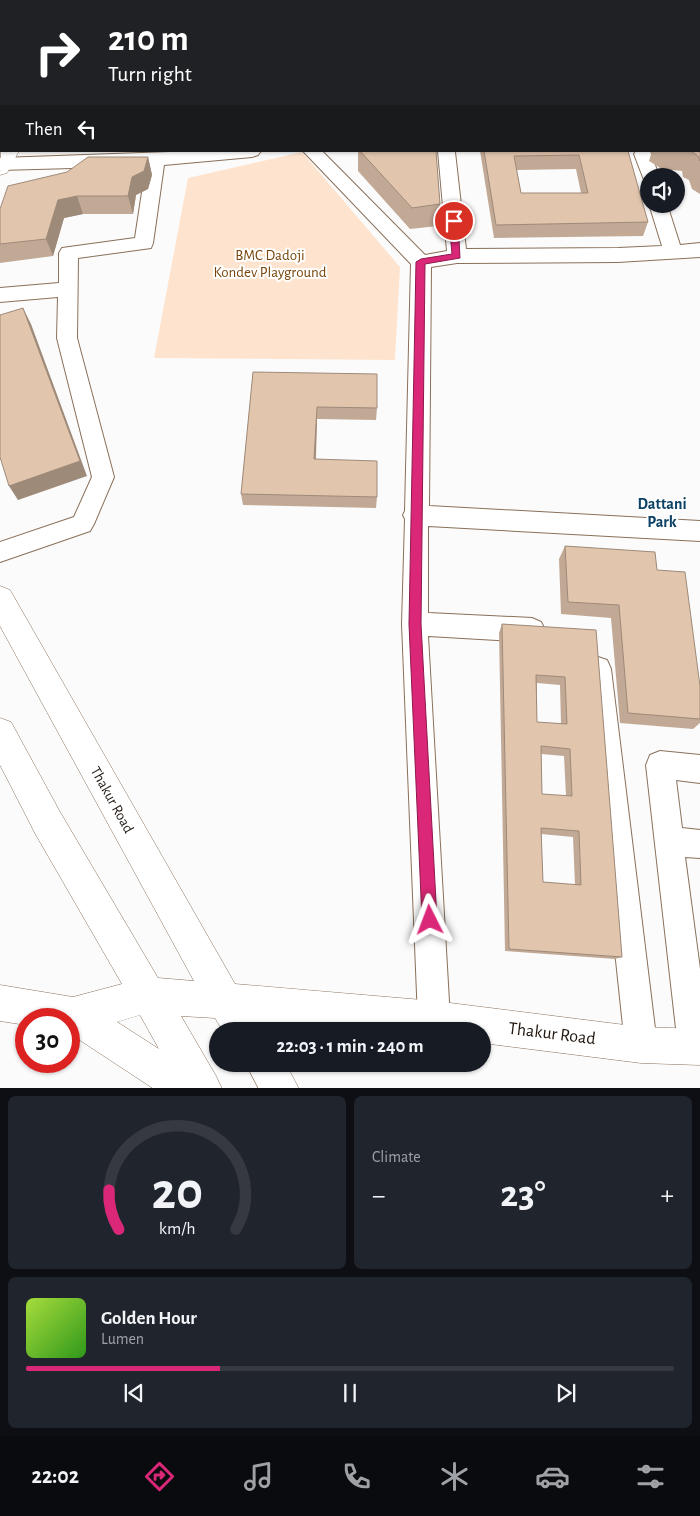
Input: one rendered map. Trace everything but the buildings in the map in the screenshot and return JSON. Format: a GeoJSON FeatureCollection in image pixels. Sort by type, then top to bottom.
{"type":"FeatureCollection","features":[{"type":"Feature","properties":{"kind":"street"},"geometry":{"type":"LineString","coordinates":[[3,162],[156,160],[241,152]]}},
{"type":"Feature","properties":{"kind":"street"},"geometry":{"type":"LineString","coordinates":[[313,152],[421,262],[415,624],[434,1019]]}},
{"type":"Feature","properties":{"kind":"street"},"geometry":{"type":"LineString","coordinates":[[446,152],[457,256]]}},
{"type":"Feature","properties":{"kind":"street"},"geometry":{"type":"LineString","coordinates":[[642,154],[647,168]]}},
{"type":"Feature","properties":{"kind":"street"},"geometry":{"type":"LineString","coordinates":[[0,552],[82,524],[103,477],[68,338],[68,253],[144,243],[156,160]]}},
{"type":"Feature","properties":{"kind":"street"},"geometry":{"type":"LineString","coordinates":[[661,213],[674,251]]}},
{"type":"Feature","properties":{"kind":"street"},"geometry":{"type":"LineString","coordinates":[[421,262],[457,256],[618,255],[700,250]]}},
{"type":"Feature","properties":{"kind":"street"},"geometry":{"type":"LineString","coordinates":[[0,295],[68,289]]}},
{"type":"Feature","properties":{"kind":"street"},"geometry":{"type":"LineString","coordinates":[[416,515],[700,531]]}},
{"type":"Feature","properties":{"kind":"street","name":"Thakur Road"},"geometry":{"type":"LineString","coordinates":[[0,599],[238,1022]]}},
{"type":"Feature","properties":{"kind":"street"},"geometry":{"type":"LineString","coordinates":[[415,624],[557,632]]}},
{"type":"Feature","properties":{"kind":"street"},"geometry":{"type":"LineString","coordinates":[[596,642],[641,1045]]}},
{"type":"Feature","properties":{"kind":"street"},"geometry":{"type":"LineString","coordinates":[[0,734],[34,801],[150,995],[203,1088]]}},
{"type":"Feature","properties":{"kind":"street"},"geometry":{"type":"LineString","coordinates":[[697,1047],[660,765],[700,770]]}},
{"type":"Feature","properties":{"kind":"street"},"geometry":{"type":"LineString","coordinates":[[669,841],[700,844]]}},
{"type":"Feature","properties":{"kind":"street"},"geometry":{"type":"LineString","coordinates":[[80,1013],[150,995],[225,1001]]}},
{"type":"Feature","properties":{"kind":"street","name":"Thakur Road"},"geometry":{"type":"LineString","coordinates":[[225,1001],[434,1019],[641,1045],[697,1047]]}},
{"type":"Feature","properties":{"kind":"street"},"geometry":{"type":"LineString","coordinates":[[0,1003],[30,1008]]}},
{"type":"Feature","properties":{"kind":"street"},"geometry":{"type":"LineString","coordinates":[[80,1019],[190,1088]]}},
{"type":"Feature","properties":{"kind":"street"},"geometry":{"type":"LineString","coordinates":[[270,1072],[280,1088]]}},
{"type":"Feature","properties":{"kind":"green space","name":"BMC Dadoji Kondev Playground"},"geometry":{"type":"Polygon","coordinates":[[[302,152],[400,267],[395,360],[154,358],[188,178],[302,152]]]}},
{"type":"Feature","properties":{"kind":"district","name":"Dattani Park"},"geometry":{"type":"Point","coordinates":[662,513]}},
{"type":"Feature","properties":{"kind":"route"},"geometry":{"type":"LineString","coordinates":[[430,920],[415,624],[421,262],[457,256],[454,221]]}}]}
